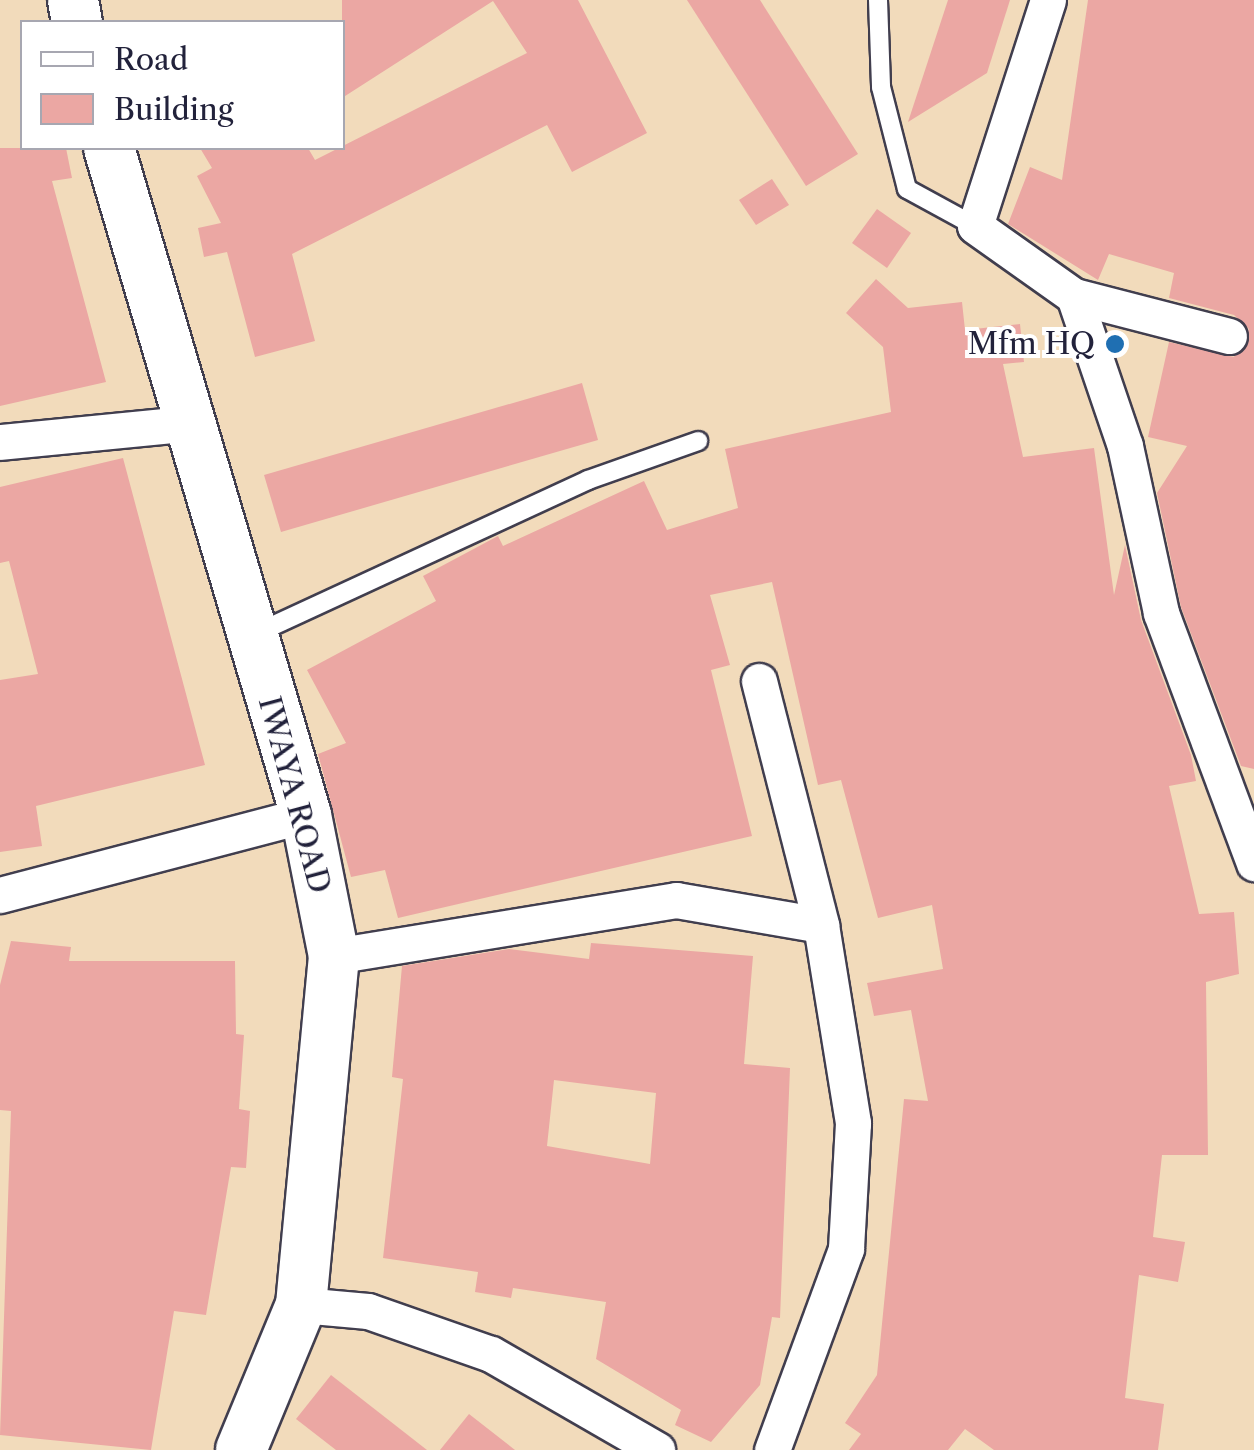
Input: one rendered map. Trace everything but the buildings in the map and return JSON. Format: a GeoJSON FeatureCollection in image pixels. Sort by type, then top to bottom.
{"type":"FeatureCollection","features":[{"type":"Feature","properties":{"kind":"street"},"geometry":{"type":"LineString","coordinates":[[1048,0],[975,226],[1074,296],[1229,336]]}},
{"type":"Feature","properties":{"kind":"street","name":"IWAYA ROAD"},"geometry":{"type":"LineString","coordinates":[[110,150],[184,424],[306,814],[334,956],[301,1305],[241,1450]]}},
{"type":"Feature","properties":{"kind":"street"},"geometry":{"type":"LineString","coordinates":[[1074,296],[1125,446],[1161,613],[1254,863]]}},
{"type":"Feature","properties":{"kind":"street"},"geometry":{"type":"LineString","coordinates":[[0,442],[184,424]]}},
{"type":"Feature","properties":{"kind":"street"},"geometry":{"type":"LineString","coordinates":[[759,681],[821,925],[853,1124],[846,1250],[772,1450]]}},
{"type":"Feature","properties":{"kind":"street"},"geometry":{"type":"LineString","coordinates":[[0,894],[306,814]]}},
{"type":"Feature","properties":{"kind":"street"},"geometry":{"type":"LineString","coordinates":[[334,956],[676,900],[821,925]]}},
{"type":"Feature","properties":{"kind":"street"},"geometry":{"type":"LineString","coordinates":[[301,1305],[368,1311],[491,1354],[657,1450]]}},
{"type":"Feature","properties":{"kind":"lane"},"geometry":{"type":"LineString","coordinates":[[878,0],[880,87],[908,188],[975,226]]}},
{"type":"Feature","properties":{"kind":"lane"},"geometry":{"type":"LineString","coordinates":[[248,637],[588,480],[698,441]]}},
{"type":"Feature","properties":{"kind":"place","name":"Mfm HQ"},"geometry":{"type":"Point","coordinates":[1115,344]}}]}
